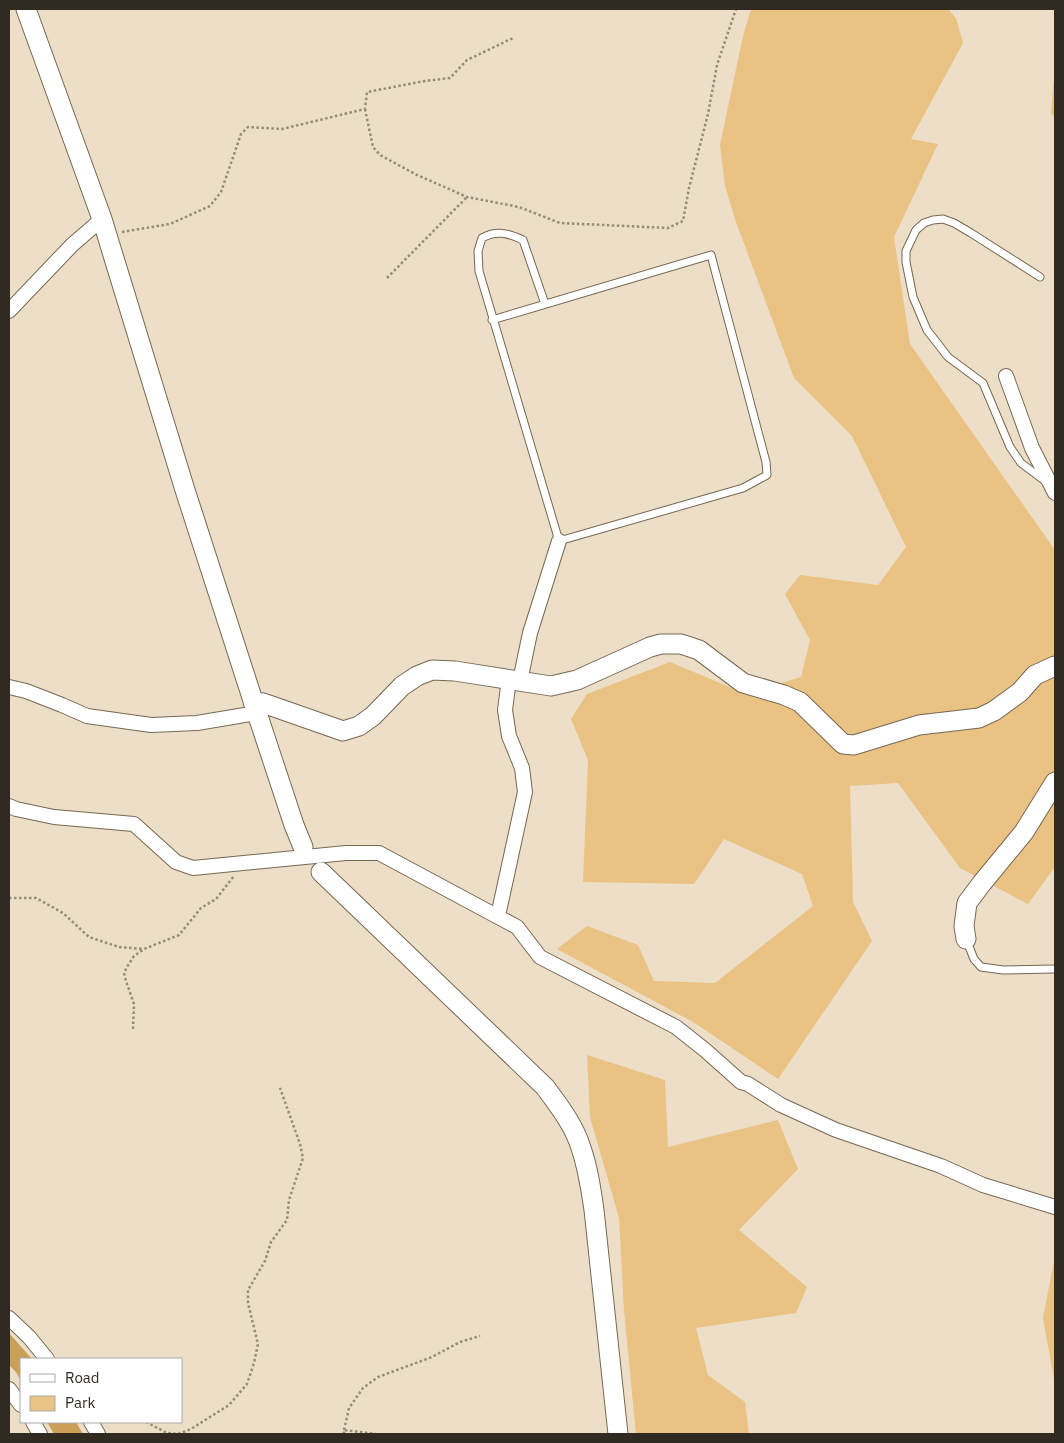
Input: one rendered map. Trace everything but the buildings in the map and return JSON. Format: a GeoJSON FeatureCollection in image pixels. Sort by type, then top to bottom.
{"type":"FeatureCollection","features":[{"type":"Feature","properties":{"kind":"street"},"geometry":{"type":"LineString","coordinates":[[26,9],[104,227],[255,708],[294,826],[303,847]]}},
{"type":"Feature","properties":{"kind":"street"},"geometry":{"type":"LineString","coordinates":[[9,311],[72,245],[104,227]]}},
{"type":"Feature","properties":{"kind":"street"},"geometry":{"type":"LineString","coordinates":[[1006,376],[1032,448],[1054,490]]}},
{"type":"Feature","properties":{"kind":"street"},"geometry":{"type":"LineString","coordinates":[[498,916],[525,792],[522,768],[510,736],[505,710],[559,541]]}},
{"type":"Feature","properties":{"kind":"street"},"geometry":{"type":"LineString","coordinates":[[9,687],[53,701],[87,716],[151,725],[197,723],[255,708],[263,703],[343,731],[359,726],[373,716],[402,686],[417,676],[432,670],[455,671],[551,686],[577,680],[650,647],[661,644],[681,644],[699,650],[743,683],[784,695],[800,702],[843,744],[854,745],[918,725],[979,718],[994,711],[1020,692],[1035,675],[1055,666]]}},
{"type":"Feature","properties":{"kind":"street"},"geometry":{"type":"LineString","coordinates":[[966,939],[964,926],[967,903],[1024,832],[1055,782]]}},
{"type":"Feature","properties":{"kind":"street"},"geometry":{"type":"LineString","coordinates":[[9,806],[54,817],[134,824],[176,862],[193,868],[346,853],[379,854],[517,927],[540,957],[676,1027],[741,1082],[748,1084],[781,1105],[836,1130],[941,1166],[983,1185],[1055,1207]]}},
{"type":"Feature","properties":{"kind":"street"},"geometry":{"type":"LineString","coordinates":[[321,872],[545,1087],[567,1118],[581,1146],[591,1192],[618,1434]]}},
{"type":"Feature","properties":{"kind":"street"},"geometry":{"type":"LineString","coordinates":[[9,1318],[29,1337],[46,1358]]}},
{"type":"Feature","properties":{"kind":"street"},"geometry":{"type":"LineString","coordinates":[[9,1389],[20,1404]]}},
{"type":"Feature","properties":{"kind":"street"},"geometry":{"type":"LineString","coordinates":[[34,1423],[40,1434]]}},
{"type":"Feature","properties":{"kind":"street"},"geometry":{"type":"LineString","coordinates":[[92,1423],[98,1434]]}},
{"type":"Feature","properties":{"kind":"lane"},"geometry":{"type":"LineString","coordinates":[[1040,277],[971,233],[954,223],[942,219],[933,220],[916,230],[906,251],[906,262],[913,297],[927,330],[948,357],[983,383],[1010,447],[1021,463],[1054,490]]}},
{"type":"Feature","properties":{"kind":"lane"},"geometry":{"type":"LineString","coordinates":[[492,320],[712,255],[766,462],[767,475],[743,488],[559,541],[492,320],[479,271],[478,251],[482,238],[490,233],[508,233],[523,240],[545,304]]}},
{"type":"Feature","properties":{"kind":"lane"},"geometry":{"type":"LineString","coordinates":[[966,939],[974,959],[981,967],[1004,970],[1055,969]]}},
{"type":"Feature","properties":{"kind":"path"},"geometry":{"type":"LineString","coordinates":[[513,38],[467,60],[450,78],[367,92],[364,110],[373,147],[380,154],[415,174],[467,196],[519,207],[560,223],[668,228],[683,221],[689,188],[708,114],[716,65],[736,9]]}},
{"type":"Feature","properties":{"kind":"path"},"geometry":{"type":"LineString","coordinates":[[104,227],[170,224],[210,206],[221,192],[241,134],[248,127],[282,129],[364,110]]}},
{"type":"Feature","properties":{"kind":"path"},"geometry":{"type":"LineString","coordinates":[[387,278],[467,196]]}},
{"type":"Feature","properties":{"kind":"path"},"geometry":{"type":"LineString","coordinates":[[133,1029],[134,1004],[124,973],[134,956],[144,949],[179,935],[201,908],[216,899],[228,885],[234,876],[236,863]]}},
{"type":"Feature","properties":{"kind":"path"},"geometry":{"type":"LineString","coordinates":[[9,898],[36,898],[63,913],[89,937],[119,947],[144,949]]}},
{"type":"Feature","properties":{"kind":"path"},"geometry":{"type":"LineString","coordinates":[[148,1423],[167,1433],[178,1434],[191,1429],[229,1406],[247,1384],[258,1344],[248,1303],[248,1290],[265,1261],[271,1242],[287,1220],[289,1200],[303,1158],[300,1144],[280,1088]]}},
{"type":"Feature","properties":{"kind":"path"},"geometry":{"type":"LineString","coordinates":[[376,1434],[344,1432],[349,1408],[363,1388],[378,1377],[432,1357],[460,1342],[480,1336]]}},
{"type":"Feature","properties":{"kind":"green space"},"geometry":{"type":"Polygon","coordinates":[[[751,9],[948,9],[956,18],[963,43],[911,139],[938,144],[894,237],[910,344],[1055,550],[1055,867],[1028,904],[960,868],[898,783],[850,786],[853,902],[872,941],[778,1079],[693,1022],[557,949],[587,926],[638,945],[654,981],[715,983],[813,906],[802,874],[724,839],[694,884],[583,882],[588,760],[571,719],[587,694],[670,662],[746,694],[801,677],[810,640],[785,594],[800,575],[878,585],[906,547],[852,436],[794,378],[736,222],[725,186],[720,145],[743,36],[751,9]]]}},
{"type":"Feature","properties":{"kind":"green space"},"geometry":{"type":"Polygon","coordinates":[[[1055,68],[1055,118],[1051,113],[1055,68]]]}},
{"type":"Feature","properties":{"kind":"green space"},"geometry":{"type":"Polygon","coordinates":[[[587,1055],[665,1080],[668,1147],[778,1120],[798,1169],[739,1230],[807,1287],[796,1313],[696,1328],[708,1375],[745,1402],[749,1434],[636,1434],[624,1310],[619,1218],[590,1117],[587,1055]]]}},
{"type":"Feature","properties":{"kind":"green space"},"geometry":{"type":"Polygon","coordinates":[[[1055,1262],[1055,1385],[1043,1318],[1055,1262]]]}},
{"type":"Feature","properties":{"kind":"shaded area"},"geometry":{"type":"Polygon","coordinates":[[[9,1333],[31,1358],[20,1358],[20,1379],[9,1365],[9,1333]]]}},
{"type":"Feature","properties":{"kind":"shaded area"},"geometry":{"type":"Polygon","coordinates":[[[48,1423],[77,1423],[83,1434],[54,1434],[48,1423]]]}}]}
